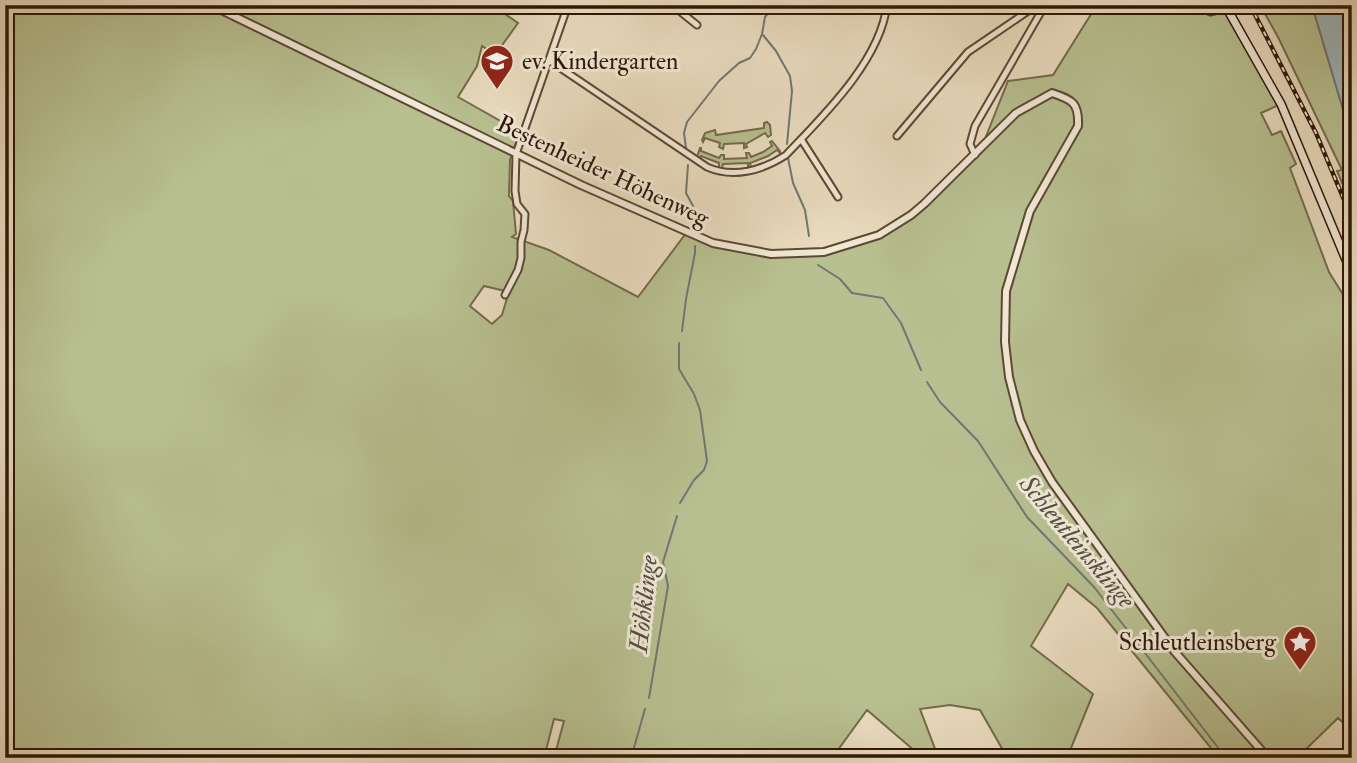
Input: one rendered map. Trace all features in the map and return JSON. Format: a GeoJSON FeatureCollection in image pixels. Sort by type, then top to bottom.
{"type":"FeatureCollection","features":[{"type":"Feature","properties":{"kind":"main road"},"geometry":{"type":"LineString","coordinates":[[1226,7],[1281,104],[1352,274]]}},
{"type":"Feature","properties":{"kind":"street","name":"Bestenheider Höhenweg"},"geometry":{"type":"LineString","coordinates":[[211,5],[581,185],[713,243],[771,254],[824,253],[879,235],[918,210],[1016,113],[1052,93],[1070,99],[1079,111],[1078,126],[1030,211],[1006,290],[1005,342],[1009,377],[1020,420],[1052,482],[1175,652],[1268,758]]}},
{"type":"Feature","properties":{"kind":"street"},"geometry":{"type":"LineString","coordinates":[[505,295],[518,270],[524,230],[525,214],[517,204],[515,191],[516,154],[567,8],[556,5]]}},
{"type":"Feature","properties":{"kind":"street"},"geometry":{"type":"LineString","coordinates":[[672,5],[697,25]]}},
{"type":"Feature","properties":{"kind":"street"},"geometry":{"type":"LineString","coordinates":[[550,61],[707,167],[713,170],[749,172],[786,155],[858,75],[884,22],[887,5]]}},
{"type":"Feature","properties":{"kind":"street"},"geometry":{"type":"LineString","coordinates":[[1205,5],[1210,12],[1226,7]]}},
{"type":"Feature","properties":{"kind":"street"},"geometry":{"type":"LineString","coordinates":[[897,136],[968,52],[1034,6],[1045,6]]}},
{"type":"Feature","properties":{"kind":"street"},"geometry":{"type":"LineString","coordinates":[[975,155],[970,144],[975,126],[1045,6]]}},
{"type":"Feature","properties":{"kind":"street"},"geometry":{"type":"LineString","coordinates":[[801,139],[838,197]]}},
{"type":"Feature","properties":{"kind":"green space"},"geometry":{"type":"Polygon","coordinates":[[[5,5],[492,5],[518,23],[495,55],[482,46],[477,66],[458,97],[520,132],[510,160],[509,196],[513,201],[516,234],[512,237],[549,250],[638,297],[687,232],[713,243],[771,254],[824,252],[879,235],[911,215],[981,149],[1008,81],[1053,75],[1093,11],[1093,5],[1225,5],[1281,104],[1261,113],[1272,135],[1281,131],[1296,164],[1290,168],[1329,272],[1352,309],[1352,731],[1338,718],[1300,755],[1302,758],[1219,758],[1097,608],[1068,584],[1031,646],[1093,694],[1067,758],[1017,758],[1004,752],[980,710],[950,705],[920,709],[937,754],[929,758],[923,758],[867,710],[832,758],[554,758],[564,721],[554,719],[544,758],[5,758],[5,5]],[[484,286],[470,306],[492,324],[502,315],[508,295],[505,291],[484,286]]]}},
{"type":"Feature","properties":{"kind":"green space"},"geometry":{"type":"Polygon","coordinates":[[[1260,5],[1312,5],[1352,139],[1352,207],[1337,171],[1342,170],[1260,5]]]}},
{"type":"Feature","properties":{"kind":"green space"},"geometry":{"type":"Polygon","coordinates":[[[767,122],[771,135],[768,137],[765,133],[744,148],[744,143],[724,144],[723,149],[719,147],[720,143],[705,138],[703,142],[702,140],[705,133],[715,130],[716,135],[764,128],[764,123],[767,122]]]}},
{"type":"Feature","properties":{"kind":"green space"},"geometry":{"type":"Polygon","coordinates":[[[772,141],[780,153],[777,150],[750,163],[751,167],[748,167],[748,163],[723,164],[722,168],[719,168],[719,163],[701,156],[699,160],[697,157],[701,148],[701,151],[719,158],[724,155],[724,159],[747,158],[746,153],[751,157],[763,152],[772,146],[772,141]]]}},
{"type":"Feature","properties":{"kind":"water"},"geometry":{"type":"Polygon","coordinates":[[[1312,5],[1352,5],[1352,140],[1312,5]]]}},
{"type":"Feature","properties":{"kind":"waterway","name":"Höhklinge"},"geometry":{"type":"LineString","coordinates":[[686,148],[684,133],[687,122],[719,81],[739,63],[750,58],[762,34],[765,17],[775,5]]}},
{"type":"Feature","properties":{"kind":"waterway","name":"Schleutleinsklinge"},"geometry":{"type":"LineString","coordinates":[[763,35],[790,76],[792,91],[787,144]]}},
{"type":"Feature","properties":{"kind":"waterway","name":"Schleutleinsklinge"},"geometry":{"type":"LineString","coordinates":[[788,158],[793,183],[805,210],[809,236]]}},
{"type":"Feature","properties":{"kind":"waterway","name":"Höhklinge"},"geometry":{"type":"LineString","coordinates":[[688,165],[686,193],[693,206],[694,229]]}},
{"type":"Feature","properties":{"kind":"waterway","name":"Höhklinge"},"geometry":{"type":"LineString","coordinates":[[682,331],[695,246]]}},
{"type":"Feature","properties":{"kind":"waterway","name":"Schleutleinsklinge"},"geometry":{"type":"LineString","coordinates":[[818,265],[840,279],[852,293],[883,298],[901,323],[921,370]]}},
{"type":"Feature","properties":{"kind":"waterway","name":"Höhklinge"},"geometry":{"type":"LineString","coordinates":[[679,343],[679,369],[700,410],[707,461],[704,470],[694,480],[680,503]]}},
{"type":"Feature","properties":{"kind":"waterway","name":"Schleutleinsklinge"},"geometry":{"type":"LineString","coordinates":[[927,382],[940,402],[978,441],[1027,517],[1094,587],[1226,758]]}},
{"type":"Feature","properties":{"kind":"waterway","name":"Höhklinge"},"geometry":{"type":"LineString","coordinates":[[649,698],[668,586],[663,562],[677,516]]}},
{"type":"Feature","properties":{"kind":"waterway","name":"Höhklinge"},"geometry":{"type":"LineString","coordinates":[[631,758],[645,709]]}},
{"type":"Feature","properties":{"kind":"railway"},"geometry":{"type":"LineString","coordinates":[[1250,5],[1316,133],[1352,219]]}},
{"type":"Feature","properties":{"kind":"place","name":"ev. Kindergarten"},"geometry":{"type":"Point","coordinates":[497,91]}},
{"type":"Feature","properties":{"kind":"place","name":"Schleutleinsberg"},"geometry":{"type":"Point","coordinates":[1300,672]}}]}
